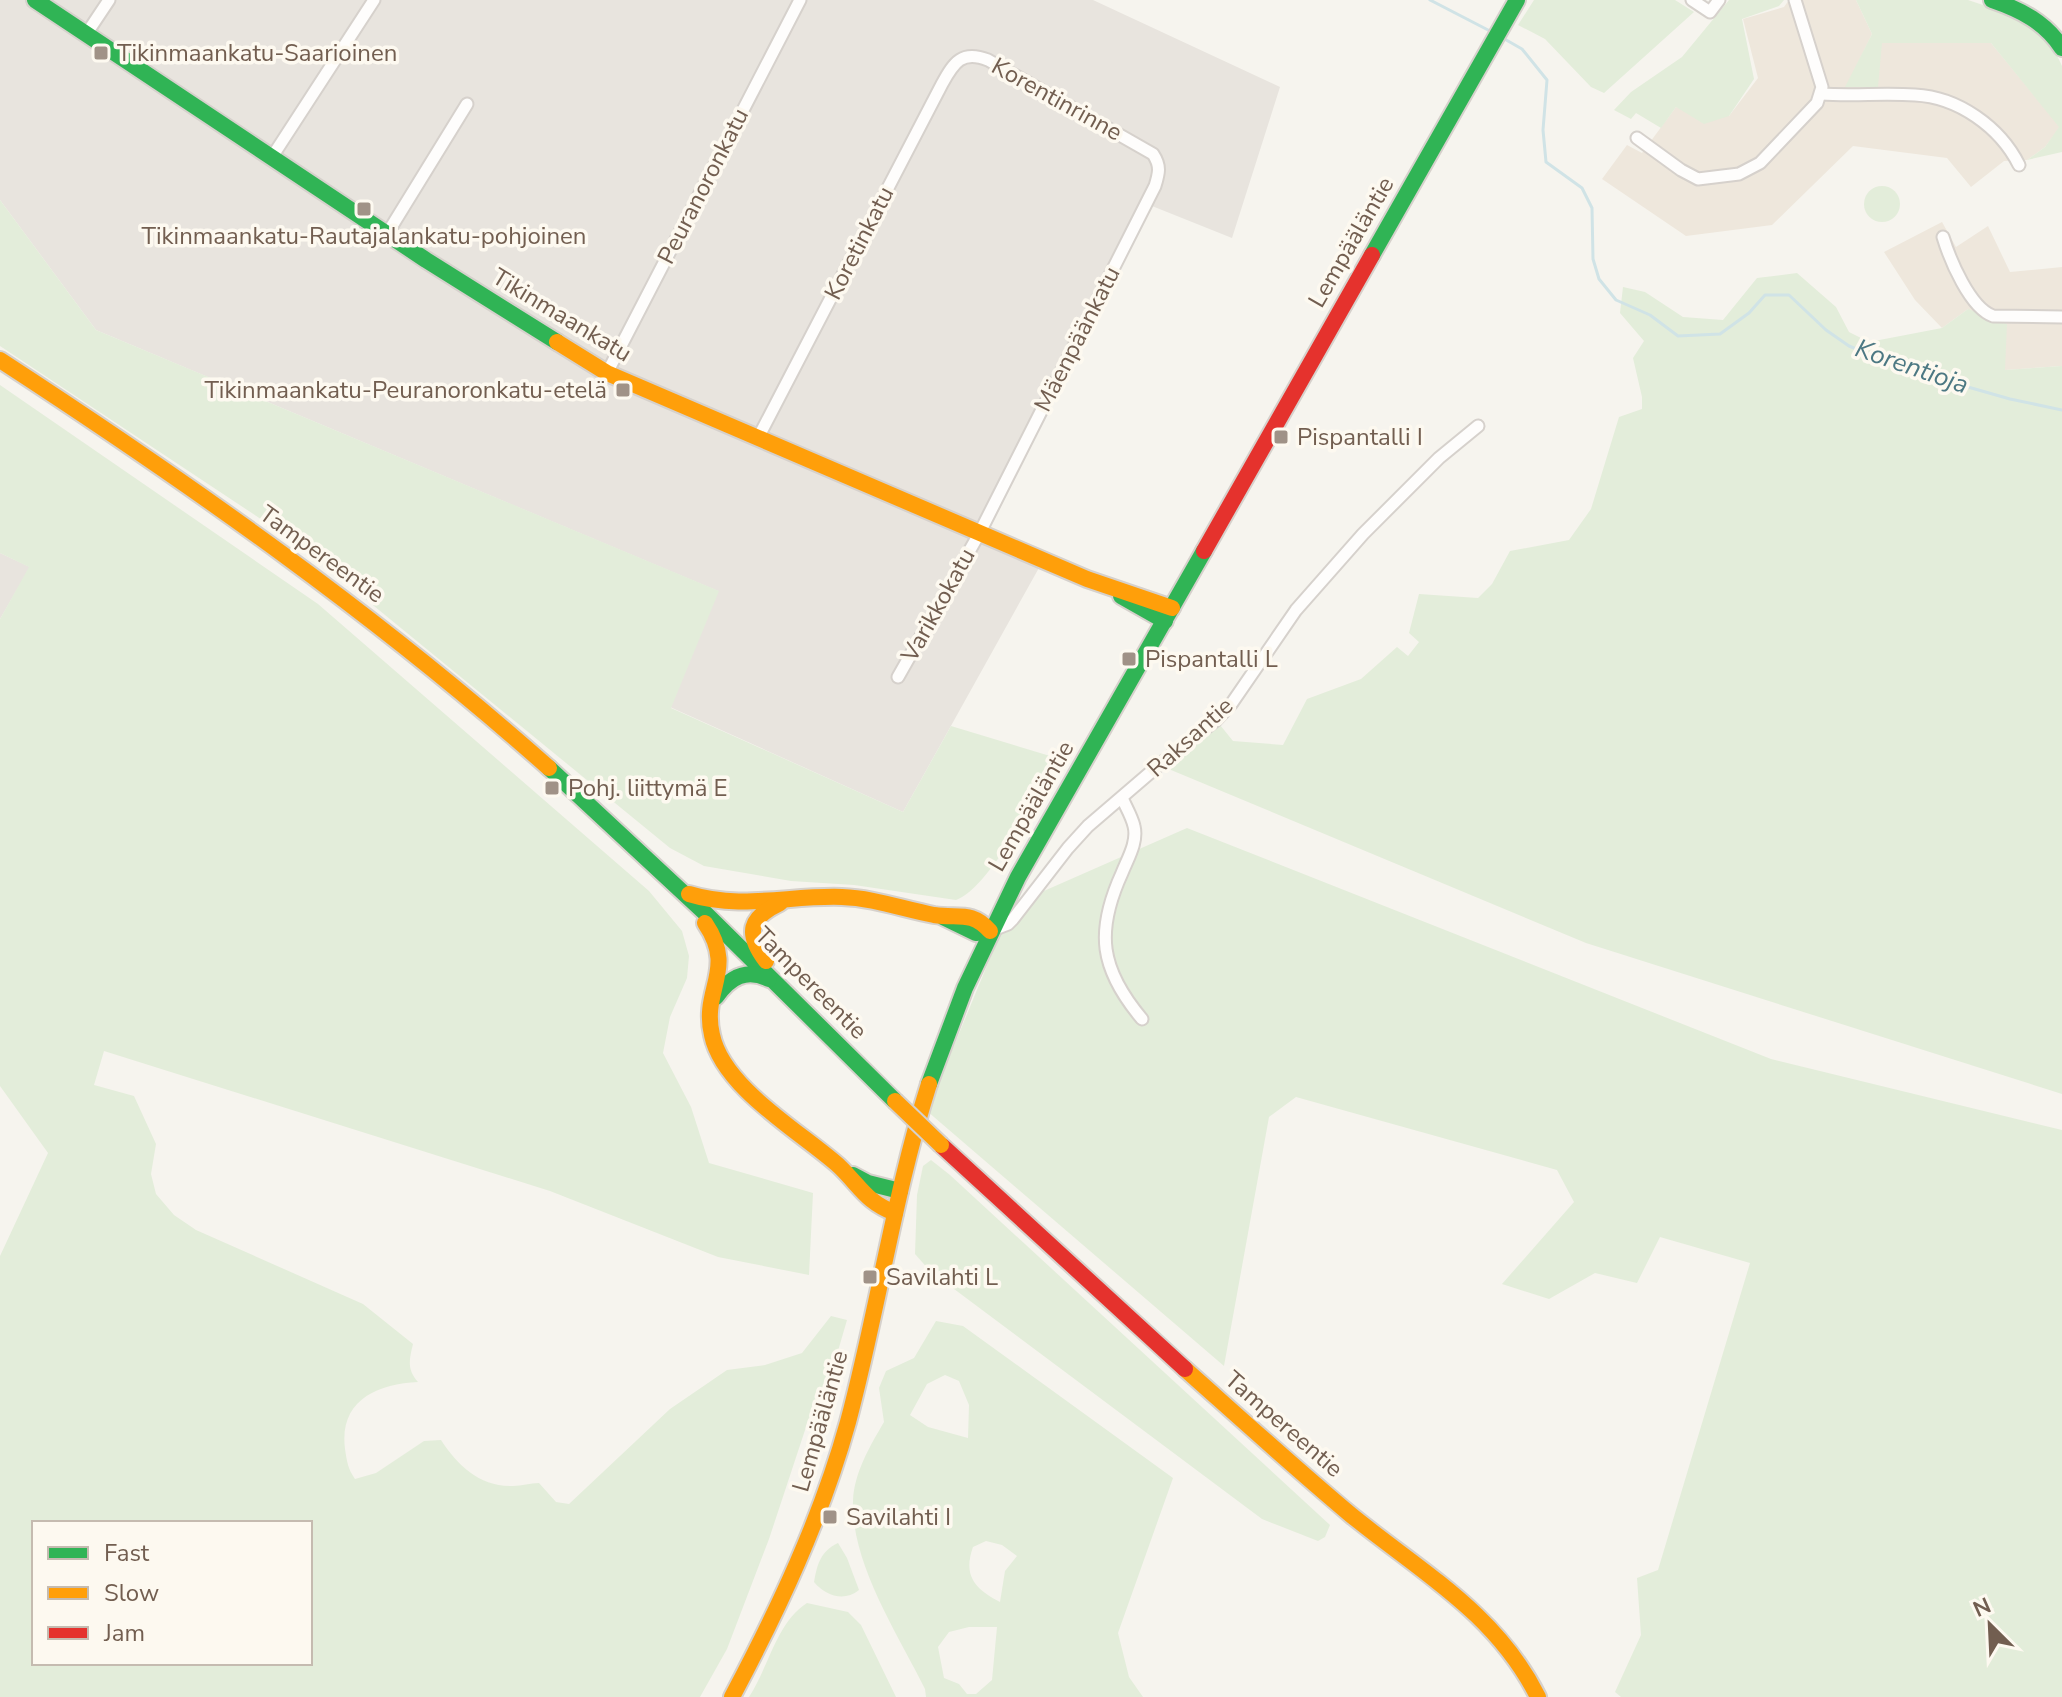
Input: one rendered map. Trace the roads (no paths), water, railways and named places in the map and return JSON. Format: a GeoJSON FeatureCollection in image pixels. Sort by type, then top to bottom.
{"type":"FeatureCollection","features":[{"type":"Feature","properties":{"kind":"main road","name":"Tikinmaankatu"},"geometry":{"type":"LineString","coordinates":[[35,0],[426,260],[607,373],[1168,614]]}},
{"type":"Feature","properties":{"kind":"main road","name":"Lempääläntie"},"geometry":{"type":"LineString","coordinates":[[732,1697],[791,1580],[835,1465],[863,1360],[922,1106],[970,973],[1022,869],[1517,0]]}},
{"type":"Feature","properties":{"kind":"main road"},"geometry":{"type":"LineString","coordinates":[[1992,0],[2029,14],[2044,25],[2062,48]]}},
{"type":"Feature","properties":{"kind":"main road","name":"Tampereentie"},"geometry":{"type":"LineString","coordinates":[[0,360],[284,554],[372,619],[556,774],[684,892],[941,1145],[1148,1338],[1358,1521],[1425,1572],[1493,1630],[1529,1675],[1538,1697]]}},
{"type":"Feature","properties":{"kind":"main road"},"geometry":{"type":"LineString","coordinates":[[669,878],[719,943],[721,965],[712,1002],[710,1030],[715,1047],[731,1071],[844,1171],[873,1203],[895,1213]]}},
{"type":"Feature","properties":{"kind":"main road"},"geometry":{"type":"LineString","coordinates":[[684,892],[711,902],[731,904],[800,898],[872,900],[943,917],[979,918],[990,931]]}},
{"type":"Feature","properties":{"kind":"main road"},"geometry":{"type":"LineString","coordinates":[[800,898],[767,908],[758,915],[752,936],[761,955],[790,985],[812,1018]]}},
{"type":"Feature","properties":{"kind":"main road"},"geometry":{"type":"LineString","coordinates":[[712,1002],[729,981],[740,974],[758,973],[778,983]]}},
{"type":"Feature","properties":{"kind":"main road"},"geometry":{"type":"LineString","coordinates":[[844,1171],[868,1183],[900,1191]]}},
{"type":"Feature","properties":{"kind":"street"},"geometry":{"type":"LineString","coordinates":[[87,33],[109,0]]}},
{"type":"Feature","properties":{"kind":"street"},"geometry":{"type":"LineString","coordinates":[[272,157],[374,0]]}},
{"type":"Feature","properties":{"kind":"street","name":"Peuranoronkatu"},"geometry":{"type":"LineString","coordinates":[[607,373],[800,0]]}},
{"type":"Feature","properties":{"kind":"street"},"geometry":{"type":"LineString","coordinates":[[1692,0],[1710,12],[1719,0]]}},
{"type":"Feature","properties":{"kind":"street"},"geometry":{"type":"LineString","coordinates":[[1637,138],[1698,179],[1739,174],[1760,163],[1817,103],[1821,94],[1822,87],[1795,0]]}},
{"type":"Feature","properties":{"kind":"street","name":"Korentinrinne"},"geometry":{"type":"LineString","coordinates":[[968,56],[988,60],[1144,147]]}},
{"type":"Feature","properties":{"kind":"street","name":"Koretinkatu"},"geometry":{"type":"LineString","coordinates":[[758,438],[951,67],[968,56]]}},
{"type":"Feature","properties":{"kind":"street"},"geometry":{"type":"LineString","coordinates":[[1821,94],[1918,95],[1935,98],[1974,114],[1985,122],[2013,153],[2019,165]]}},
{"type":"Feature","properties":{"kind":"street"},"geometry":{"type":"LineString","coordinates":[[387,234],[467,104]]}},
{"type":"Feature","properties":{"kind":"street","name":"Mäenpäänkatu"},"geometry":{"type":"LineString","coordinates":[[979,534],[1155,186],[1159,163],[1144,147]]}},
{"type":"Feature","properties":{"kind":"street"},"geometry":{"type":"LineString","coordinates":[[1943,237],[1947,252],[1984,313],[1993,316],[2062,317]]}},
{"type":"Feature","properties":{"kind":"street","name":"Raksantie"},"geometry":{"type":"LineString","coordinates":[[990,931],[1013,919],[1068,848],[1122,798],[1216,720],[1232,703],[1296,610],[1363,534],[1439,458],[1478,426]]}},
{"type":"Feature","properties":{"kind":"street","name":"Varikkokatu"},"geometry":{"type":"LineString","coordinates":[[898,677],[979,534]]}},
{"type":"Feature","properties":{"kind":"street"},"geometry":{"type":"LineString","coordinates":[[1122,798],[1135,827],[1134,843],[1109,905],[1104,933],[1112,976],[1142,1019]]}},
{"type":"Feature","properties":{"kind":"waterway","name":"Korentioja"},"geometry":{"type":"LineString","coordinates":[[1430,0],[1490,31]]}},
{"type":"Feature","properties":{"kind":"waterway","name":"Korentioja"},"geometry":{"type":"LineString","coordinates":[[1501,37],[1522,49],[1547,80],[1543,130],[1546,162],[1582,188],[1592,208],[1593,259],[1599,279],[1616,300],[1650,315],[1678,336],[1720,334],[1749,313],[1765,295],[1789,295],[1826,330],[1849,346],[1968,387],[2062,410]]}},
{"type":"Feature","properties":{"kind":"place","name":"Tikinmaankatu-Saarioinen"},"geometry":{"type":"Point","coordinates":[101,53]}},
{"type":"Feature","properties":{"kind":"place","name":"Tikinmaankatu-Rautajalankatu-pohjoinen"},"geometry":{"type":"Point","coordinates":[364,209]}},
{"type":"Feature","properties":{"kind":"place","name":"Tikinmaankatu-Peuranoronkatu-etelä"},"geometry":{"type":"Point","coordinates":[623,390]}},
{"type":"Feature","properties":{"kind":"place","name":"Pispantalli I"},"geometry":{"type":"Point","coordinates":[1281,437]}},
{"type":"Feature","properties":{"kind":"place","name":"Pispantalli L"},"geometry":{"type":"Point","coordinates":[1129,659]}},
{"type":"Feature","properties":{"kind":"place","name":"Pohj. liittymä E"},"geometry":{"type":"Point","coordinates":[552,788]}},
{"type":"Feature","properties":{"kind":"place","name":"Savilahti L"},"geometry":{"type":"Point","coordinates":[870,1277]}},
{"type":"Feature","properties":{"kind":"place","name":"Savilahti I"},"geometry":{"type":"Point","coordinates":[830,1517]}}]}
